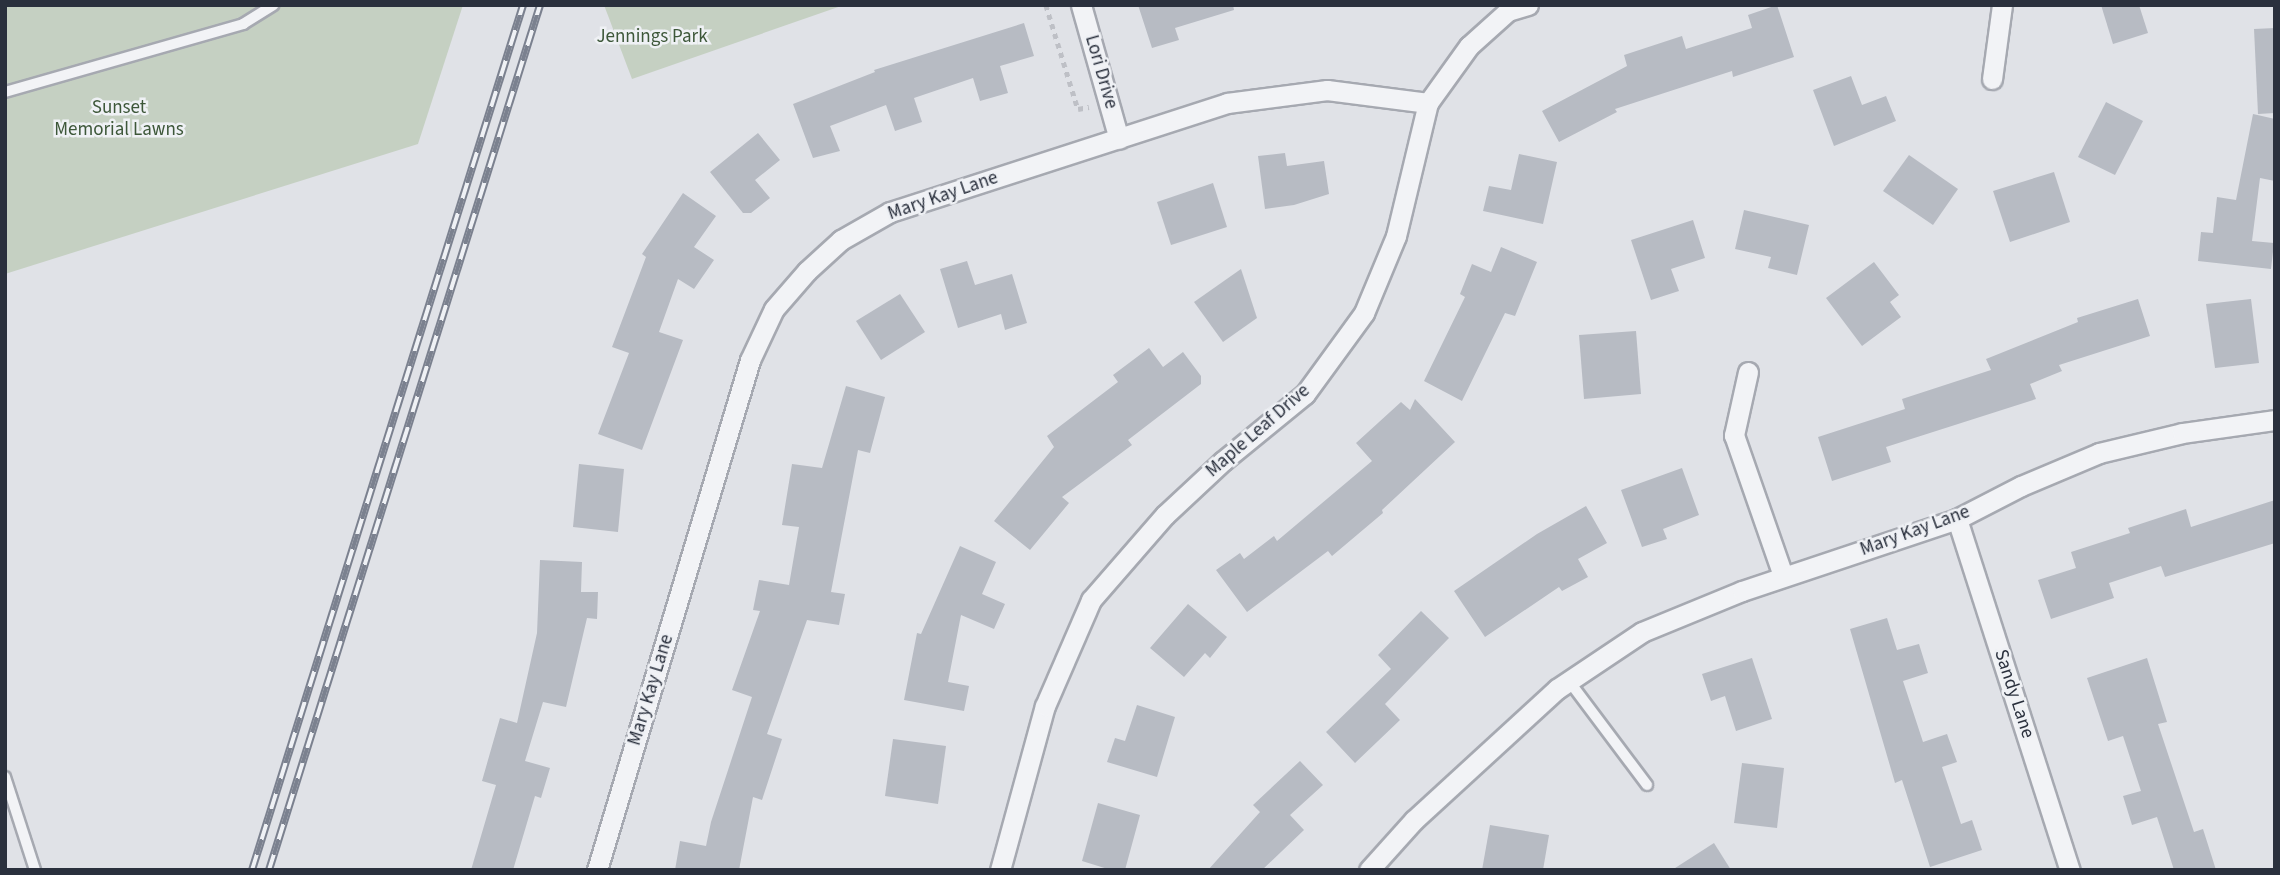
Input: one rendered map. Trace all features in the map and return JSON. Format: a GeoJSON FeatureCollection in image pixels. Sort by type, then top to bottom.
{"type":"FeatureCollection","features":[{"type":"Feature","properties":{"kind":"street","name":"Lori Drive"},"geometry":{"type":"LineString","coordinates":[[1081,5],[1119,139]]}},
{"type":"Feature","properties":{"kind":"street","name":"Maple Leaf Drive"},"geometry":{"type":"LineString","coordinates":[[1000,870],[1045,706],[1091,600],[1165,514],[1223,461],[1305,394],[1364,313],[1396,236],[1428,103],[1469,46],[1508,11],[1528,5]]}},
{"type":"Feature","properties":{"kind":"street"},"geometry":{"type":"LineString","coordinates":[[1992,79],[2002,5]]}},
{"type":"Feature","properties":{"kind":"street","name":"Mary Kay Lane"},"geometry":{"type":"LineString","coordinates":[[597,870],[750,360],[774,309],[807,271],[841,240],[890,212],[1227,103],[1327,90],[1428,103]]}},
{"type":"Feature","properties":{"kind":"street"},"geometry":{"type":"LineString","coordinates":[[1748,372],[1734,435],[1783,576]]}},
{"type":"Feature","properties":{"kind":"street","name":"Mary Kay Lane"},"geometry":{"type":"LineString","coordinates":[[1369,870],[1413,820],[1569,681],[1642,632],[1783,576],[1957,519],[2021,486],[2099,453],[2182,433],[2275,420]]}},
{"type":"Feature","properties":{"kind":"street","name":"Sandy Lane"},"geometry":{"type":"LineString","coordinates":[[1957,519],[2070,870]]}},
{"type":"Feature","properties":{"kind":"lane"},"geometry":{"type":"LineString","coordinates":[[5,92],[243,24],[273,5]]}},
{"type":"Feature","properties":{"kind":"lane"},"geometry":{"type":"LineString","coordinates":[[1569,681],[1647,785]]}},
{"type":"Feature","properties":{"kind":"lane"},"geometry":{"type":"LineString","coordinates":[[5,777],[35,870]]}},
{"type":"Feature","properties":{"kind":"path"},"geometry":{"type":"LineString","coordinates":[[1046,5],[1078,109],[1111,105]]}},
{"type":"Feature","properties":{"kind":"green space","name":"Sunset Memorial Lawns"},"geometry":{"type":"Polygon","coordinates":[[[5,5],[463,5],[418,144],[5,274],[5,5]]]}},
{"type":"Feature","properties":{"kind":"green space","name":"Jennings Park"},"geometry":{"type":"Polygon","coordinates":[[[604,5],[844,5],[632,79],[604,5]]]}},
{"type":"Feature","properties":{"kind":"building"},"geometry":{"type":"Polygon","coordinates":[[[1138,5],[1233,5],[1234,10],[1175,28],[1179,40],[1152,48],[1138,5]]]}},
{"type":"Feature","properties":{"kind":"building"},"geometry":{"type":"Polygon","coordinates":[[[1777,5],[1794,57],[1733,77],[1732,71],[1615,109],[1617,112],[1559,142],[1542,111],[1627,66],[1624,55],[1682,36],[1686,49],[1752,28],[1748,15],[1777,5]]]}},
{"type":"Feature","properties":{"kind":"building"},"geometry":{"type":"Polygon","coordinates":[[[2101,5],[2139,5],[2148,33],[2113,44],[2101,5]]]}},
{"type":"Feature","properties":{"kind":"building"},"geometry":{"type":"Polygon","coordinates":[[[1024,23],[1034,56],[1000,66],[1008,93],[980,101],[973,78],[914,98],[922,122],[895,131],[886,105],[830,126],[840,151],[813,158],[793,104],[875,72],[874,70],[1024,23]]]}},
{"type":"Feature","properties":{"kind":"building"},"geometry":{"type":"Polygon","coordinates":[[[2275,28],[2275,113],[2258,114],[2254,29],[2275,28]]]}},
{"type":"Feature","properties":{"kind":"building"},"geometry":{"type":"Polygon","coordinates":[[[1851,76],[1862,105],[1886,96],[1896,121],[1834,146],[1813,90],[1851,76]]]}},
{"type":"Feature","properties":{"kind":"building"},"geometry":{"type":"Polygon","coordinates":[[[2106,102],[2143,121],[2115,175],[2078,157],[2106,102]]]}},
{"type":"Feature","properties":{"kind":"building"},"geometry":{"type":"Polygon","coordinates":[[[2253,114],[2275,119],[2275,181],[2260,178],[2252,241],[2274,243],[2271,269],[2198,261],[2201,232],[2213,233],[2217,197],[2236,200],[2253,114]]]}},
{"type":"Feature","properties":{"kind":"building"},"geometry":{"type":"Polygon","coordinates":[[[758,133],[780,160],[755,180],[770,198],[751,213],[743,213],[710,172],[758,133]]]}},
{"type":"Feature","properties":{"kind":"building"},"geometry":{"type":"Polygon","coordinates":[[[1285,153],[1287,166],[1324,161],[1329,194],[1294,205],[1265,209],[1258,156],[1285,153]]]}},
{"type":"Feature","properties":{"kind":"building"},"geometry":{"type":"Polygon","coordinates":[[[1519,154],[1557,162],[1543,224],[1483,211],[1489,186],[1511,190],[1519,154]]]}},
{"type":"Feature","properties":{"kind":"building"},"geometry":{"type":"Polygon","coordinates":[[[1909,155],[1958,189],[1933,225],[1883,191],[1909,155]]]}},
{"type":"Feature","properties":{"kind":"building"},"geometry":{"type":"Polygon","coordinates":[[[2054,172],[2070,222],[2010,242],[1993,191],[2054,172]]]}},
{"type":"Feature","properties":{"kind":"building"},"geometry":{"type":"Polygon","coordinates":[[[1213,183],[1227,227],[1171,245],[1157,202],[1213,183]]]}},
{"type":"Feature","properties":{"kind":"building"},"geometry":{"type":"Polygon","coordinates":[[[683,193],[716,216],[694,247],[714,260],[694,289],[678,279],[659,332],[683,340],[642,450],[598,434],[629,353],[612,347],[646,257],[642,254],[683,193]]]}},
{"type":"Feature","properties":{"kind":"building"},"geometry":{"type":"Polygon","coordinates":[[[1744,210],[1809,225],[1797,275],[1768,268],[1771,257],[1735,249],[1744,210]]]}},
{"type":"Feature","properties":{"kind":"building"},"geometry":{"type":"Polygon","coordinates":[[[1693,220],[1705,258],[1671,269],[1679,291],[1651,300],[1631,240],[1693,220]]]}},
{"type":"Feature","properties":{"kind":"building"},"geometry":{"type":"Polygon","coordinates":[[[1501,247],[1537,262],[1515,316],[1505,313],[1462,401],[1424,381],[1465,297],[1460,294],[1472,264],[1491,272],[1501,247]]]}},
{"type":"Feature","properties":{"kind":"building"},"geometry":{"type":"Polygon","coordinates":[[[967,261],[975,285],[1012,274],[1027,323],[1005,330],[1001,314],[958,328],[940,269],[967,261]]]}},
{"type":"Feature","properties":{"kind":"building"},"geometry":{"type":"Polygon","coordinates":[[[1874,262],[1899,295],[1890,302],[1901,317],[1862,346],[1826,298],[1874,262]]]}},
{"type":"Feature","properties":{"kind":"building"},"geometry":{"type":"Polygon","coordinates":[[[1241,269],[1257,318],[1223,342],[1194,302],[1241,269]]]}},
{"type":"Feature","properties":{"kind":"building"},"geometry":{"type":"Polygon","coordinates":[[[900,294],[925,332],[881,360],[856,321],[900,294]]]}},
{"type":"Feature","properties":{"kind":"building"},"geometry":{"type":"Polygon","coordinates":[[[2138,299],[2150,336],[2059,365],[2062,371],[2030,384],[2036,399],[1886,447],[1891,462],[1832,481],[1818,437],[1905,409],[1902,399],[1991,370],[1986,359],[2078,322],[2077,318],[2138,299]]]}},
{"type":"Feature","properties":{"kind":"building"},"geometry":{"type":"Polygon","coordinates":[[[2251,299],[2259,363],[2215,368],[2206,304],[2251,299]]]}},
{"type":"Feature","properties":{"kind":"building"},"geometry":{"type":"Polygon","coordinates":[[[1636,331],[1641,394],[1584,399],[1579,335],[1636,331]]]}},
{"type":"Feature","properties":{"kind":"building"},"geometry":{"type":"Polygon","coordinates":[[[1149,348],[1163,367],[1183,352],[1201,376],[1201,384],[1128,440],[1132,445],[1062,497],[1069,503],[1030,550],[994,521],[1054,447],[1047,436],[1118,382],[1113,375],[1149,348]]]}},
{"type":"Feature","properties":{"kind":"building"},"geometry":{"type":"Polygon","coordinates":[[[846,386],[885,397],[870,453],[858,450],[831,592],[845,594],[839,625],[807,620],[767,734],[782,739],[762,800],[753,797],[739,870],[675,870],[680,841],[706,846],[711,822],[752,697],[732,690],[760,611],[753,610],[759,580],[789,585],[799,527],[782,525],[792,464],[822,468],[846,386]]]}},
{"type":"Feature","properties":{"kind":"building"},"geometry":{"type":"Polygon","coordinates":[[[1415,399],[1455,442],[1382,510],[1383,513],[1332,556],[1328,551],[1247,612],[1216,570],[1240,553],[1244,559],[1274,536],[1277,541],[1372,461],[1356,443],[1401,402],[1410,410],[1415,399]]]}},
{"type":"Feature","properties":{"kind":"building"},"geometry":{"type":"Polygon","coordinates":[[[579,464],[624,469],[618,532],[573,527],[579,464]]]}},
{"type":"Feature","properties":{"kind":"building"},"geometry":{"type":"Polygon","coordinates":[[[1682,468],[1699,515],[1663,529],[1667,539],[1642,547],[1621,490],[1682,468]]]}},
{"type":"Feature","properties":{"kind":"building"},"geometry":{"type":"Polygon","coordinates":[[[2275,500],[2275,543],[2165,577],[2161,566],[2109,583],[2114,598],[2051,619],[2038,580],[2076,568],[2071,552],[2130,533],[2128,528],[2186,509],[2191,527],[2275,500]]]}},
{"type":"Feature","properties":{"kind":"building"},"geometry":{"type":"Polygon","coordinates":[[[1586,506],[1607,543],[1578,559],[1588,577],[1562,591],[1559,587],[1485,637],[1454,591],[1537,534],[1586,506]]]}},
{"type":"Feature","properties":{"kind":"building"},"geometry":{"type":"Polygon","coordinates":[[[960,546],[996,562],[982,594],[1005,604],[994,629],[961,615],[948,682],[969,686],[964,711],[904,700],[917,633],[921,634],[960,546]]]}},
{"type":"Feature","properties":{"kind":"building"},"geometry":{"type":"Polygon","coordinates":[[[540,560],[582,562],[581,592],[598,592],[597,619],[587,618],[566,707],[543,702],[525,761],[550,768],[541,798],[535,796],[513,870],[471,870],[496,785],[482,781],[500,718],[517,723],[537,633],[540,560]]]}},
{"type":"Feature","properties":{"kind":"building"},"geometry":{"type":"Polygon","coordinates":[[[1188,604],[1227,637],[1210,658],[1205,653],[1184,677],[1150,648],[1188,604]]]}},
{"type":"Feature","properties":{"kind":"building"},"geometry":{"type":"Polygon","coordinates":[[[1421,611],[1449,638],[1385,704],[1400,720],[1355,763],[1326,732],[1391,669],[1378,655],[1421,611]]]}},
{"type":"Feature","properties":{"kind":"building"},"geometry":{"type":"Polygon","coordinates":[[[1887,618],[1897,650],[1919,644],[1928,673],[1903,681],[1923,742],[1947,734],[1957,762],[1942,767],[1961,824],[1972,820],[1982,850],[1930,867],[1902,780],[1895,783],[1850,629],[1887,618]]]}},
{"type":"Feature","properties":{"kind":"building"},"geometry":{"type":"Polygon","coordinates":[[[1752,658],[1772,719],[1736,731],[1725,696],[1711,701],[1702,674],[1752,658]]]}},
{"type":"Feature","properties":{"kind":"building"},"geometry":{"type":"Polygon","coordinates":[[[2147,658],[2167,722],[2158,724],[2194,832],[2203,829],[2216,870],[2174,870],[2157,817],[2132,825],[2123,796],[2141,791],[2123,736],[2108,741],[2087,678],[2147,658]]]}},
{"type":"Feature","properties":{"kind":"building"},"geometry":{"type":"Polygon","coordinates":[[[1137,705],[1175,717],[1157,777],[1107,762],[1115,738],[1125,741],[1137,705]]]}},
{"type":"Feature","properties":{"kind":"building"},"geometry":{"type":"Polygon","coordinates":[[[893,739],[946,746],[938,804],[885,796],[893,739]]]}},
{"type":"Feature","properties":{"kind":"building"},"geometry":{"type":"Polygon","coordinates":[[[1300,761],[1323,785],[1290,815],[1304,830],[1262,870],[1208,870],[1260,812],[1253,805],[1300,761]]]}},
{"type":"Feature","properties":{"kind":"building"},"geometry":{"type":"Polygon","coordinates":[[[1742,763],[1784,768],[1777,828],[1734,823],[1742,763]]]}},
{"type":"Feature","properties":{"kind":"building"},"geometry":{"type":"Polygon","coordinates":[[[1098,803],[1140,815],[1125,870],[1111,870],[1082,861],[1098,803]]]}},
{"type":"Feature","properties":{"kind":"building"},"geometry":{"type":"Polygon","coordinates":[[[1490,825],[1549,835],[1543,870],[1482,870],[1490,825]]]}},
{"type":"Feature","properties":{"kind":"building"},"geometry":{"type":"Polygon","coordinates":[[[1714,843],[1731,870],[1672,870],[1714,843]]]}},
{"type":"Feature","properties":{"kind":"railway"},"geometry":{"type":"LineString","coordinates":[[252,870],[523,5]]}},
{"type":"Feature","properties":{"kind":"railway"},"geometry":{"type":"LineString","coordinates":[[269,870],[540,5]]}}]}
